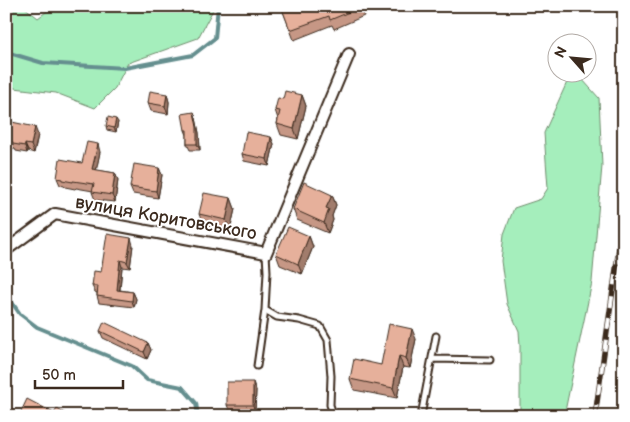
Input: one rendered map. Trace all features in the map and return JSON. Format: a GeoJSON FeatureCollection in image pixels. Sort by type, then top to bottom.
{"type":"FeatureCollection","features":[{"type":"Feature","properties":{"kind":"street","name":"вулиця Коритовського"},"geometry":{"type":"LineString","coordinates":[[6,250],[55,214],[266,253],[349,54]]}},
{"type":"Feature","properties":{"kind":"lane"},"geometry":{"type":"LineString","coordinates":[[257,366],[265,310],[266,253]]}},
{"type":"Feature","properties":{"kind":"lane"},"geometry":{"type":"LineString","coordinates":[[265,310],[277,317],[299,320],[320,326],[328,340],[331,376],[330,405],[334,416]]}},
{"type":"Feature","properties":{"kind":"lane"},"geometry":{"type":"LineString","coordinates":[[421,416],[436,336]]}},
{"type":"Feature","properties":{"kind":"lane"},"geometry":{"type":"LineString","coordinates":[[432,359],[490,360]]}},
{"type":"Feature","properties":{"kind":"green space"},"geometry":{"type":"Polygon","coordinates":[[[6,6],[23,6],[38,18],[54,6],[215,6],[198,38],[128,63],[115,88],[95,108],[56,93],[6,87],[6,6]]]}},
{"type":"Feature","properties":{"kind":"green space"},"geometry":{"type":"Polygon","coordinates":[[[567,82],[585,82],[599,98],[602,166],[592,282],[564,416],[520,416],[519,331],[507,304],[501,261],[504,234],[514,208],[541,199],[548,188],[544,133],[567,82]]]}},
{"type":"Feature","properties":{"kind":"building"},"geometry":{"type":"Polygon","coordinates":[[[281,6],[361,7],[330,20],[329,16],[290,30],[281,6]]]}},
{"type":"Feature","properties":{"kind":"building"},"geometry":{"type":"Polygon","coordinates":[[[150,91],[167,94],[165,106],[148,103],[150,91]]]}},
{"type":"Feature","properties":{"kind":"building"},"geometry":{"type":"Polygon","coordinates":[[[285,91],[302,95],[294,129],[277,124],[280,111],[275,110],[278,98],[283,99],[285,91]]]}},
{"type":"Feature","properties":{"kind":"building"},"geometry":{"type":"Polygon","coordinates":[[[194,112],[197,127],[197,144],[187,144],[187,130],[185,130],[182,114],[194,112]]]}},
{"type":"Feature","properties":{"kind":"building"},"geometry":{"type":"Polygon","coordinates":[[[108,117],[116,119],[114,128],[106,126],[108,117]]]}},
{"type":"Feature","properties":{"kind":"building"},"geometry":{"type":"Polygon","coordinates":[[[12,122],[35,127],[31,145],[13,144],[13,142],[6,140],[6,125],[11,126],[12,122]]]}},
{"type":"Feature","properties":{"kind":"building"},"geometry":{"type":"Polygon","coordinates":[[[246,132],[271,137],[267,159],[242,154],[246,132]]]}},
{"type":"Feature","properties":{"kind":"building"},"geometry":{"type":"Polygon","coordinates":[[[87,142],[98,144],[92,169],[115,173],[112,195],[92,192],[94,184],[57,178],[60,159],[82,163],[87,142]]]}},
{"type":"Feature","properties":{"kind":"building"},"geometry":{"type":"Polygon","coordinates":[[[134,164],[159,168],[156,191],[130,187],[134,164]]]}},
{"type":"Feature","properties":{"kind":"building"},"geometry":{"type":"Polygon","coordinates":[[[304,182],[332,195],[326,208],[329,209],[324,223],[293,209],[304,182]]]}},
{"type":"Feature","properties":{"kind":"building"},"geometry":{"type":"Polygon","coordinates":[[[204,193],[231,198],[226,220],[199,214],[204,193]]]}},
{"type":"Feature","properties":{"kind":"building"},"geometry":{"type":"Polygon","coordinates":[[[288,227],[309,236],[298,264],[276,254],[288,227]]]}},
{"type":"Feature","properties":{"kind":"building"},"geometry":{"type":"Polygon","coordinates":[[[107,234],[131,238],[127,262],[120,260],[117,290],[133,292],[132,301],[97,296],[98,286],[92,286],[94,271],[101,272],[107,234]]]}},
{"type":"Feature","properties":{"kind":"building"},"geometry":{"type":"Polygon","coordinates":[[[104,322],[148,343],[144,352],[100,331],[104,322]]]}},
{"type":"Feature","properties":{"kind":"building"},"geometry":{"type":"Polygon","coordinates":[[[389,324],[412,329],[406,358],[399,356],[393,388],[350,379],[354,359],[381,365],[389,324]]]}},
{"type":"Feature","properties":{"kind":"building"},"geometry":{"type":"Polygon","coordinates":[[[227,382],[253,382],[253,405],[227,405],[227,382]]]}},
{"type":"Feature","properties":{"kind":"building"},"geometry":{"type":"Polygon","coordinates":[[[27,399],[54,413],[57,409],[70,416],[19,416],[27,399]]]}},
{"type":"Feature","properties":{"kind":"waterway"},"geometry":{"type":"LineString","coordinates":[[6,52],[43,63],[125,68],[193,55],[215,38],[218,6]]}},
{"type":"Feature","properties":{"kind":"waterway"},"geometry":{"type":"LineString","coordinates":[[6,294],[20,314],[37,327],[132,366],[147,380],[182,387],[196,403],[198,416]]}},
{"type":"Feature","properties":{"kind":"railway"},"geometry":{"type":"LineString","coordinates":[[595,416],[624,213]]}}]}
